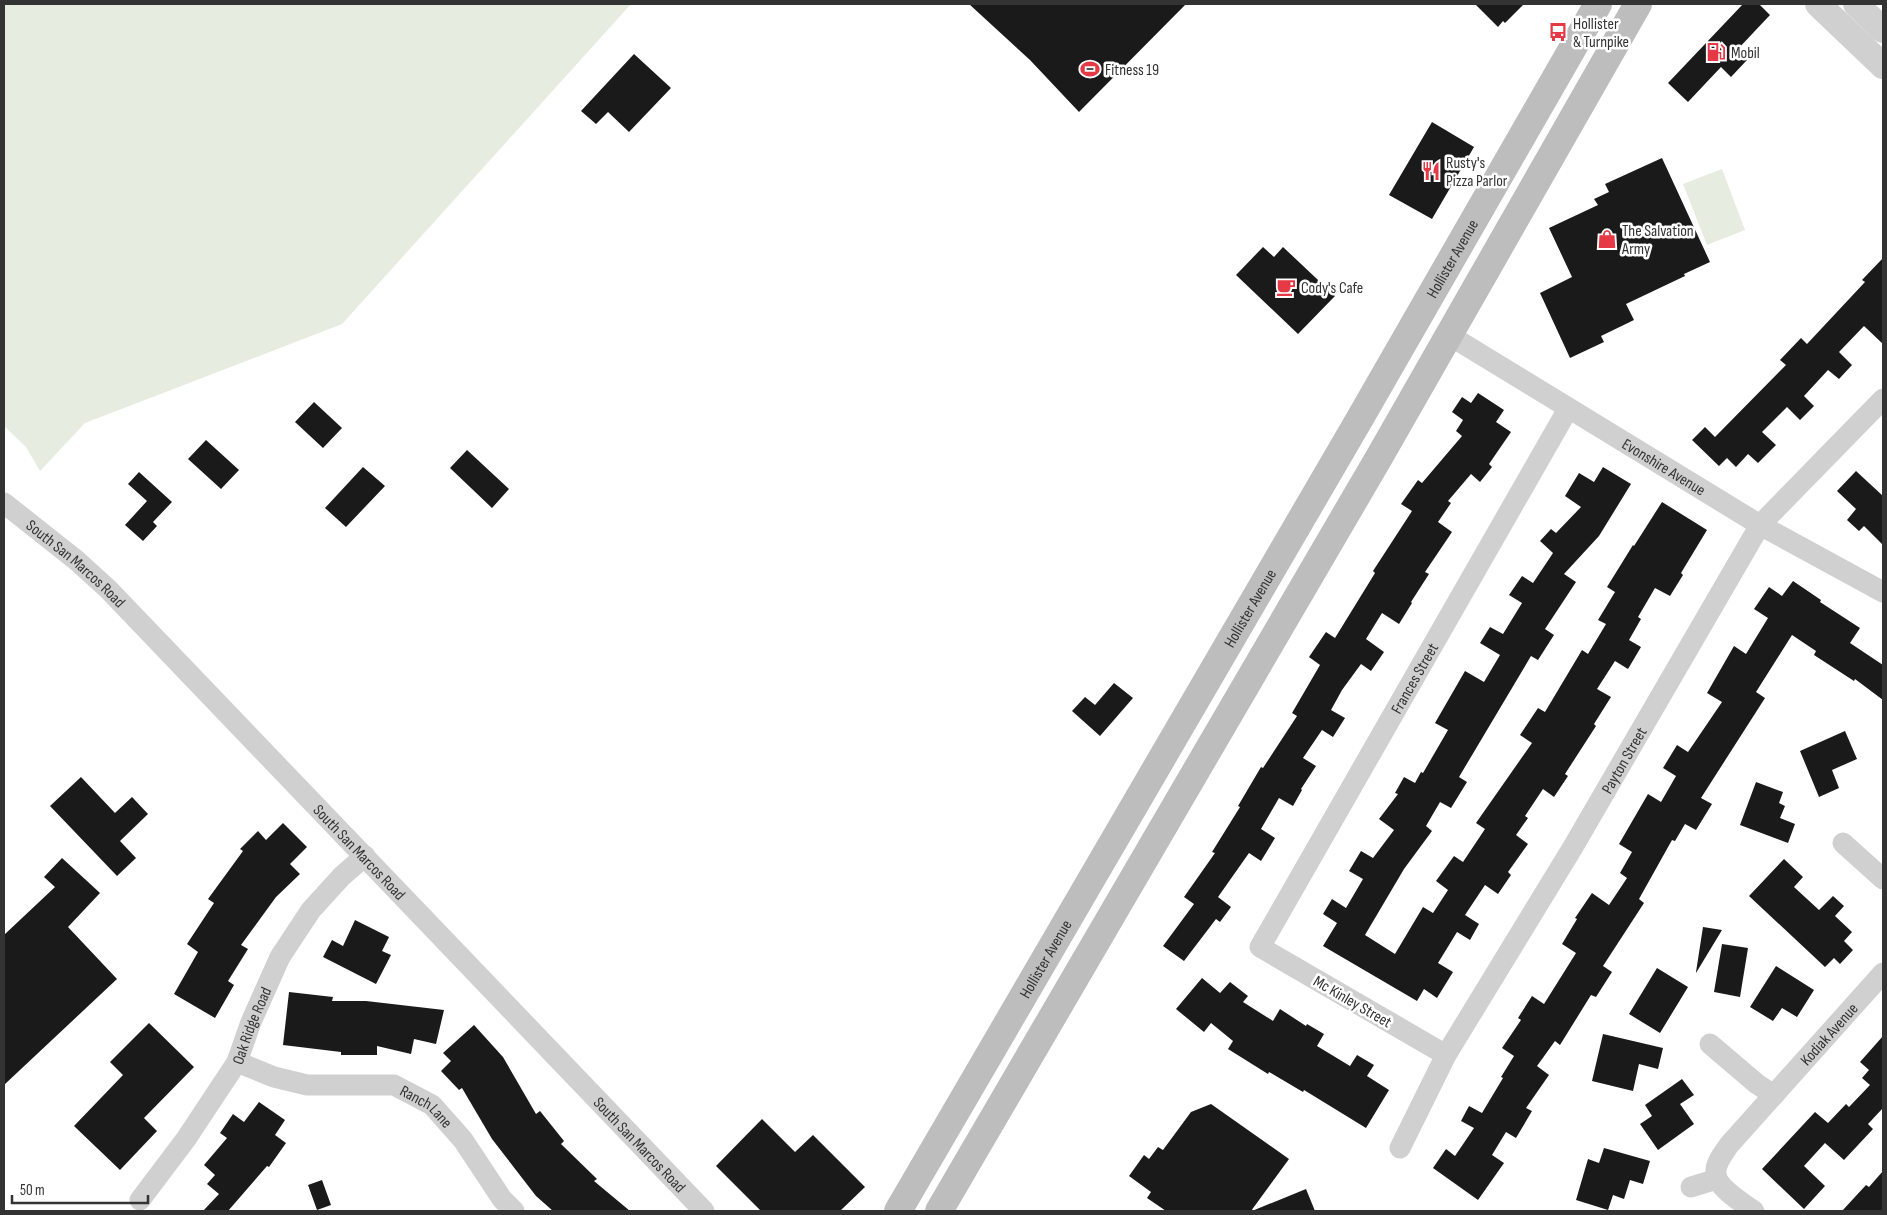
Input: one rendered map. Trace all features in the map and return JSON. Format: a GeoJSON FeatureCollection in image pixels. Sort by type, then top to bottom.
{"type":"FeatureCollection","features":[{"type":"Feature","properties":{"kind":"main road","name":"Hollister Avenue"},"geometry":{"type":"LineString","coordinates":[[898,1211],[1354,429],[1598,4]]}},
{"type":"Feature","properties":{"kind":"main road"},"geometry":{"type":"LineString","coordinates":[[939,1211],[1449,335],[1638,4]]}},
{"type":"Feature","properties":{"kind":"street"},"geometry":{"type":"LineString","coordinates":[[1818,4],[1883,66]]}},
{"type":"Feature","properties":{"kind":"street"},"geometry":{"type":"LineString","coordinates":[[1856,4],[1883,30]]}},
{"type":"Feature","properties":{"kind":"street","name":"Evonshire Avenue"},"geometry":{"type":"LineString","coordinates":[[1449,335],[1760,525],[1883,592]]}},
{"type":"Feature","properties":{"kind":"street","name":"Payton Street"},"geometry":{"type":"LineString","coordinates":[[1400,1148],[1446,1055],[1573,847],[1760,525],[1883,399]]}},
{"type":"Feature","properties":{"kind":"street","name":"Frances Street"},"geometry":{"type":"LineString","coordinates":[[1260,947],[1568,409]]}},
{"type":"Feature","properties":{"kind":"street","name":"South San Marcos Road"},"geometry":{"type":"LineString","coordinates":[[4,504],[76,560],[108,589],[704,1211]]}},
{"type":"Feature","properties":{"kind":"street"},"geometry":{"type":"LineString","coordinates":[[1842,843],[1883,879]]}},
{"type":"Feature","properties":{"kind":"street","name":"Oak Ridge Road"},"geometry":{"type":"LineString","coordinates":[[140,1200],[186,1139],[237,1062],[250,1022],[280,957],[311,910],[342,876],[365,856]]}},
{"type":"Feature","properties":{"kind":"street","name":"Mc Kinley Street"},"geometry":{"type":"LineString","coordinates":[[1260,947],[1446,1055]]}},
{"type":"Feature","properties":{"kind":"street","name":"Kodiak Avenue"},"geometry":{"type":"LineString","coordinates":[[1716,1176],[1718,1161],[1729,1145],[1883,973]]}},
{"type":"Feature","properties":{"kind":"street"},"geometry":{"type":"LineString","coordinates":[[1710,1044],[1757,1084],[1774,1094]]}},
{"type":"Feature","properties":{"kind":"street","name":"Ranch Lane"},"geometry":{"type":"LineString","coordinates":[[237,1062],[274,1077],[307,1085],[394,1086],[432,1105],[463,1140],[502,1207]]}},
{"type":"Feature","properties":{"kind":"street"},"geometry":{"type":"LineString","coordinates":[[1691,1187],[1716,1176],[1733,1196],[1754,1211]]}},
{"type":"Feature","properties":{"kind":"shaded area"},"geometry":{"type":"Polygon","coordinates":[[[4,4],[631,4],[342,324],[85,423],[40,471],[26,447],[4,426],[4,4]]]}},
{"type":"Feature","properties":{"kind":"shaded area"},"geometry":{"type":"Polygon","coordinates":[[[1722,169],[1745,230],[1707,245],[1683,184],[1722,169]]]}},
{"type":"Feature","properties":{"kind":"building"},"geometry":{"type":"Polygon","coordinates":[[[969,4],[1186,4],[1079,112],[1030,60],[969,4]]]}},
{"type":"Feature","properties":{"kind":"building"},"geometry":{"type":"Polygon","coordinates":[[[1475,4],[1524,4],[1505,23],[1503,21],[1498,27],[1475,4]]]}},
{"type":"Feature","properties":{"kind":"building"},"geometry":{"type":"Polygon","coordinates":[[[1743,4],[1759,4],[1770,15],[1737,50],[1747,60],[1731,77],[1721,67],[1688,102],[1668,83],[1743,4]]]}},
{"type":"Feature","properties":{"kind":"building"},"geometry":{"type":"Polygon","coordinates":[[[634,54],[671,88],[629,132],[608,112],[596,124],[581,111],[634,54]]]}},
{"type":"Feature","properties":{"kind":"building"},"geometry":{"type":"Polygon","coordinates":[[[1432,122],[1474,147],[1432,219],[1389,195],[1432,122]]]}},
{"type":"Feature","properties":{"kind":"building"},"geometry":{"type":"Polygon","coordinates":[[[1662,158],[1710,262],[1626,304],[1634,320],[1601,336],[1604,342],[1570,358],[1540,293],[1572,277],[1549,228],[1598,205],[1594,199],[1609,192],[1605,184],[1662,158]]]}},
{"type":"Feature","properties":{"kind":"building"},"geometry":{"type":"Polygon","coordinates":[[[1263,247],[1274,257],[1283,247],[1335,296],[1298,334],[1236,275],[1263,247]]]}},
{"type":"Feature","properties":{"kind":"building"},"geometry":{"type":"Polygon","coordinates":[[[1883,258],[1883,344],[1864,326],[1839,352],[1852,365],[1839,379],[1828,370],[1804,396],[1814,406],[1800,420],[1787,407],[1762,432],[1776,445],[1758,463],[1748,454],[1736,467],[1727,458],[1719,466],[1692,440],[1705,427],[1715,437],[1786,365],[1780,360],[1801,338],[1807,344],[1865,282],[1862,280],[1883,258]]]}},
{"type":"Feature","properties":{"kind":"building"},"geometry":{"type":"Polygon","coordinates":[[[1478,393],[1504,410],[1496,422],[1511,432],[1489,464],[1492,467],[1480,482],[1471,474],[1448,501],[1451,503],[1438,522],[1452,532],[1425,572],[1429,574],[1399,624],[1382,613],[1366,639],[1384,652],[1371,671],[1361,664],[1342,690],[1331,710],[1345,718],[1333,737],[1322,730],[1303,758],[1316,766],[1301,789],[1293,806],[1279,798],[1261,829],[1275,838],[1261,861],[1249,853],[1218,897],[1231,907],[1220,922],[1216,919],[1184,961],[1163,946],[1194,904],[1184,897],[1215,853],[1212,852],[1240,807],[1238,806],[1261,767],[1263,768],[1297,716],[1292,713],[1320,665],[1309,657],[1326,632],[1335,638],[1375,573],[1373,571],[1412,511],[1401,504],[1418,480],[1422,483],[1462,436],[1456,431],[1463,420],[1452,412],[1462,397],[1471,403],[1478,393]]]}},
{"type":"Feature","properties":{"kind":"building"},"geometry":{"type":"Polygon","coordinates":[[[314,402],[342,428],[323,448],[295,422],[314,402]]]}},
{"type":"Feature","properties":{"kind":"building"},"geometry":{"type":"Polygon","coordinates":[[[206,440],[239,470],[221,489],[188,459],[206,440]]]}},
{"type":"Feature","properties":{"kind":"building"},"geometry":{"type":"Polygon","coordinates":[[[467,450],[509,489],[492,508],[450,468],[467,450]]]}},
{"type":"Feature","properties":{"kind":"building"},"geometry":{"type":"Polygon","coordinates":[[[363,467],[385,486],[346,527],[325,508],[363,467]]]}},
{"type":"Feature","properties":{"kind":"building"},"geometry":{"type":"Polygon","coordinates":[[[1603,467],[1631,484],[1599,536],[1564,574],[1576,582],[1545,629],[1554,635],[1538,660],[1531,656],[1459,777],[1467,782],[1451,808],[1440,802],[1426,826],[1432,831],[1404,869],[1365,935],[1395,954],[1423,907],[1433,913],[1448,890],[1436,881],[1454,856],[1463,862],[1485,829],[1476,823],[1532,743],[1520,735],[1538,708],[1545,712],[1582,650],[1588,654],[1606,624],[1598,620],[1615,592],[1607,587],[1662,502],[1707,530],[1681,573],[1683,575],[1670,596],[1655,588],[1638,617],[1641,619],[1629,640],[1641,647],[1628,669],[1615,661],[1597,689],[1611,697],[1594,724],[1596,726],[1565,774],[1568,776],[1554,797],[1543,789],[1525,816],[1528,818],[1516,835],[1528,844],[1508,872],[1511,875],[1498,894],[1485,885],[1465,915],[1479,924],[1470,940],[1457,932],[1438,963],[1453,972],[1437,998],[1424,989],[1417,1001],[1323,946],[1337,923],[1323,914],[1332,899],[1346,908],[1363,879],[1349,871],[1361,851],[1373,858],[1394,830],[1379,819],[1398,794],[1395,793],[1404,777],[1415,783],[1421,772],[1423,773],[1448,730],[1435,723],[1465,671],[1484,682],[1500,655],[1480,643],[1490,627],[1503,634],[1522,603],[1509,595],[1522,576],[1533,583],[1553,553],[1540,541],[1551,529],[1556,533],[1581,507],[1565,496],[1579,473],[1594,482],[1603,467]]]}},
{"type":"Feature","properties":{"kind":"building"},"geometry":{"type":"Polygon","coordinates":[[[1856,471],[1883,496],[1883,545],[1864,526],[1859,531],[1847,520],[1856,509],[1837,491],[1856,471]]]}},
{"type":"Feature","properties":{"kind":"building"},"geometry":{"type":"Polygon","coordinates":[[[139,472],[172,502],[153,522],[157,526],[143,541],[125,525],[147,501],[128,484],[139,472]]]}},
{"type":"Feature","properties":{"kind":"building"},"geometry":{"type":"Polygon","coordinates":[[[1793,581],[1821,600],[1820,602],[1860,628],[1850,643],[1883,665],[1883,700],[1855,679],[1854,681],[1814,655],[1816,651],[1792,635],[1756,692],[1765,698],[1701,798],[1712,804],[1696,830],[1685,824],[1675,841],[1672,840],[1639,899],[1644,903],[1603,966],[1612,972],[1596,997],[1591,995],[1560,1045],[1555,1041],[1537,1066],[1549,1075],[1526,1108],[1532,1111],[1516,1138],[1506,1132],[1492,1155],[1504,1163],[1478,1200],[1433,1168],[1446,1149],[1455,1156],[1474,1128],[1461,1121],[1469,1106],[1482,1113],[1503,1078],[1501,1077],[1514,1056],[1502,1048],[1521,1020],[1518,1018],[1532,996],[1544,1004],[1576,953],[1562,944],[1577,919],[1575,918],[1592,893],[1609,905],[1627,878],[1620,873],[1632,852],[1619,844],[1648,794],[1661,802],[1676,776],[1663,768],[1677,745],[1688,752],[1722,702],[1707,693],[1734,646],[1746,654],[1768,618],[1754,609],[1769,587],[1782,596],[1793,581]]]}},
{"type":"Feature","properties":{"kind":"building"},"geometry":{"type":"Polygon","coordinates":[[[1114,683],[1133,698],[1100,736],[1072,711],[1085,697],[1095,705],[1114,683]]]}},
{"type":"Feature","properties":{"kind":"building"},"geometry":{"type":"Polygon","coordinates":[[[1845,731],[1857,759],[1832,770],[1839,788],[1819,797],[1800,751],[1845,731]]]}},
{"type":"Feature","properties":{"kind":"building"},"geometry":{"type":"Polygon","coordinates":[[[81,777],[115,813],[132,797],[148,814],[120,841],[136,858],[117,876],[50,806],[81,777]]]}},
{"type":"Feature","properties":{"kind":"building"},"geometry":{"type":"Polygon","coordinates":[[[1756,782],[1783,792],[1779,803],[1785,806],[1780,818],[1795,824],[1788,843],[1740,825],[1756,782]]]}},
{"type":"Feature","properties":{"kind":"building"},"geometry":{"type":"Polygon","coordinates":[[[283,823],[307,847],[290,864],[300,874],[276,897],[241,945],[248,949],[228,981],[234,985],[215,1018],[174,994],[198,952],[187,944],[214,903],[208,899],[243,851],[240,849],[258,831],[266,840],[283,823]]]}},
{"type":"Feature","properties":{"kind":"building"},"geometry":{"type":"Polygon","coordinates":[[[62,858],[100,893],[68,927],[117,979],[4,1085],[4,935],[55,887],[44,877],[62,858]]]}},
{"type":"Feature","properties":{"kind":"building"},"geometry":{"type":"Polygon","coordinates":[[[1784,859],[1803,877],[1794,887],[1819,910],[1833,896],[1844,906],[1835,916],[1852,932],[1844,941],[1853,950],[1840,964],[1834,958],[1825,967],[1749,896],[1784,859]]]}},
{"type":"Feature","properties":{"kind":"building"},"geometry":{"type":"Polygon","coordinates":[[[355,920],[389,937],[382,951],[391,955],[376,984],[323,957],[332,940],[343,946],[355,920]]]}},
{"type":"Feature","properties":{"kind":"building"},"geometry":{"type":"Polygon","coordinates":[[[1703,927],[1722,930],[1696,973],[1696,972],[1703,927]]]}},
{"type":"Feature","properties":{"kind":"building"},"geometry":{"type":"Polygon","coordinates":[[[1722,944],[1748,948],[1740,997],[1714,992],[1722,944]]]}},
{"type":"Feature","properties":{"kind":"building"},"geometry":{"type":"Polygon","coordinates":[[[1776,966],[1814,990],[1797,1017],[1782,1008],[1773,1021],[1750,1007],[1776,966]]]}},
{"type":"Feature","properties":{"kind":"building"},"geometry":{"type":"Polygon","coordinates":[[[1657,968],[1688,987],[1660,1033],[1629,1014],[1657,968]]]}},
{"type":"Feature","properties":{"kind":"building"},"geometry":{"type":"Polygon","coordinates":[[[1202,978],[1220,993],[1230,982],[1248,996],[1243,1002],[1273,1021],[1280,1009],[1306,1026],[1307,1024],[1324,1034],[1317,1046],[1350,1066],[1357,1055],[1374,1065],[1367,1076],[1389,1090],[1366,1128],[1304,1090],[1303,1092],[1269,1072],[1268,1074],[1228,1049],[1233,1041],[1211,1023],[1204,1032],[1176,1009],[1202,978]]]}},
{"type":"Feature","properties":{"kind":"building"},"geometry":{"type":"Polygon","coordinates":[[[289,992],[333,997],[332,1001],[366,1001],[444,1010],[436,1044],[414,1039],[411,1054],[377,1046],[377,1055],[341,1055],[341,1052],[283,1045],[289,992]]]}},
{"type":"Feature","properties":{"kind":"building"},"geometry":{"type":"Polygon","coordinates":[[[149,1023],[194,1067],[144,1118],[157,1131],[120,1170],[74,1126],[123,1075],[110,1062],[149,1023]]]}},
{"type":"Feature","properties":{"kind":"building"},"geometry":{"type":"Polygon","coordinates":[[[474,1025],[503,1057],[536,1114],[540,1111],[564,1141],[561,1144],[597,1179],[594,1181],[630,1211],[553,1211],[536,1196],[492,1139],[462,1088],[459,1090],[441,1071],[451,1061],[443,1053],[474,1025]]]}},
{"type":"Feature","properties":{"kind":"building"},"geometry":{"type":"Polygon","coordinates":[[[1603,1034],[1663,1048],[1658,1069],[1639,1064],[1633,1091],[1592,1081],[1603,1034]]]}},
{"type":"Feature","properties":{"kind":"building"},"geometry":{"type":"Polygon","coordinates":[[[1883,1036],[1883,1108],[1868,1124],[1873,1129],[1844,1160],[1825,1143],[1804,1166],[1825,1186],[1804,1209],[1762,1169],[1815,1112],[1828,1123],[1846,1104],[1849,1107],[1870,1085],[1862,1078],[1869,1070],[1860,1062],[1883,1036]]]}},
{"type":"Feature","properties":{"kind":"building"},"geometry":{"type":"Polygon","coordinates":[[[1682,1079],[1694,1095],[1680,1104],[1694,1124],[1658,1150],[1640,1124],[1652,1116],[1645,1105],[1682,1079]]]}},
{"type":"Feature","properties":{"kind":"building"},"geometry":{"type":"Polygon","coordinates":[[[259,1102],[285,1120],[275,1135],[286,1143],[269,1167],[267,1166],[228,1211],[203,1211],[219,1194],[207,1184],[215,1175],[204,1165],[227,1138],[220,1133],[233,1114],[244,1122],[259,1102]]]}},
{"type":"Feature","properties":{"kind":"building"},"geometry":{"type":"Polygon","coordinates":[[[1211,1104],[1289,1159],[1251,1211],[1166,1211],[1147,1198],[1151,1192],[1129,1176],[1144,1155],[1149,1159],[1158,1147],[1163,1150],[1191,1112],[1211,1104]]]}},
{"type":"Feature","properties":{"kind":"building"},"geometry":{"type":"Polygon","coordinates":[[[762,1119],[795,1152],[813,1135],[865,1187],[840,1211],[761,1211],[716,1166],[762,1119]]]}},
{"type":"Feature","properties":{"kind":"building"},"geometry":{"type":"Polygon","coordinates":[[[1604,1148],[1650,1161],[1643,1184],[1630,1180],[1624,1199],[1613,1195],[1608,1210],[1576,1200],[1588,1159],[1599,1163],[1604,1148]]]}},
{"type":"Feature","properties":{"kind":"building"},"geometry":{"type":"Polygon","coordinates":[[[1883,1171],[1883,1211],[1842,1211],[1866,1185],[1869,1187],[1883,1171]]]}},
{"type":"Feature","properties":{"kind":"building"},"geometry":{"type":"Polygon","coordinates":[[[322,1180],[331,1205],[317,1210],[308,1185],[322,1180]]]}},
{"type":"Feature","properties":{"kind":"building"},"geometry":{"type":"Polygon","coordinates":[[[1306,1189],[1315,1211],[1252,1211],[1306,1189]]]}},
{"type":"Feature","properties":{"kind":"place","name":"Hollister & Turnpike"},"geometry":{"type":"Point","coordinates":[1558,32]}},
{"type":"Feature","properties":{"kind":"place","name":"Mobil"},"geometry":{"type":"Point","coordinates":[1716,52]}},
{"type":"Feature","properties":{"kind":"place","name":"Fitness 19"},"geometry":{"type":"Point","coordinates":[1090,69]}},
{"type":"Feature","properties":{"kind":"place","name":"Rusty's Pizza Parlor"},"geometry":{"type":"Point","coordinates":[1431,171]}},
{"type":"Feature","properties":{"kind":"place","name":"The Salvation Army"},"geometry":{"type":"Point","coordinates":[1607,239]}},
{"type":"Feature","properties":{"kind":"place","name":"Cody's Cafe"},"geometry":{"type":"Point","coordinates":[1286,287]}}]}
